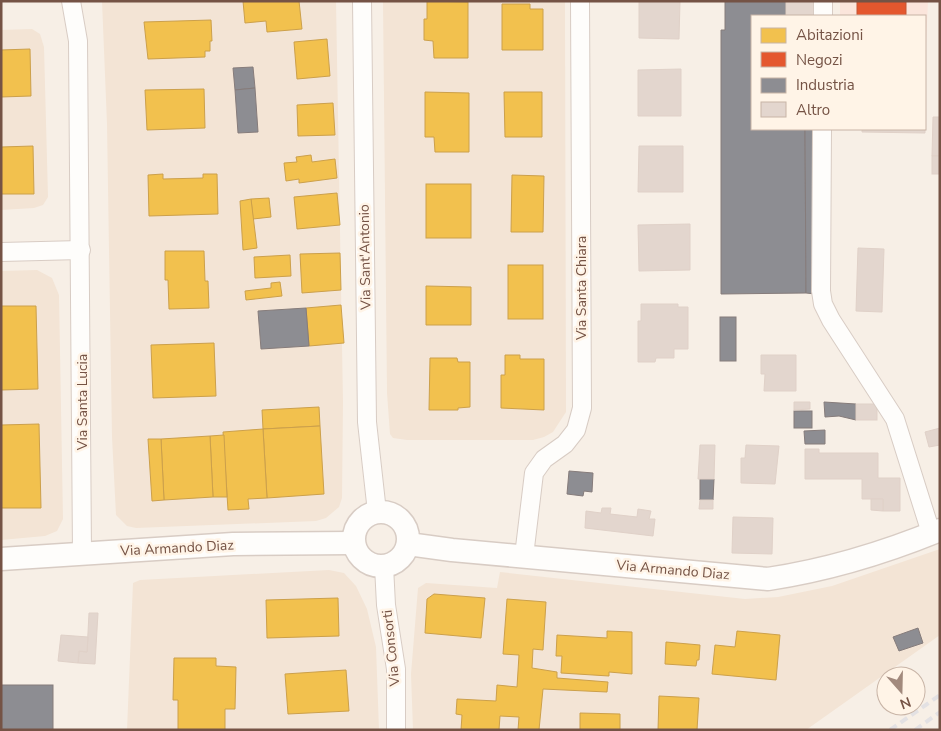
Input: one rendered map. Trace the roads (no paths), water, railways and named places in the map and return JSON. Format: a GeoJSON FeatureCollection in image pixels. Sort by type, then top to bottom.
{"type":"FeatureCollection","features":[{"type":"Feature","properties":{"kind":"street","name":"Via Santa Lucia"},"geometry":{"type":"LineString","coordinates":[[71,1],[78,41],[82,554]]}},
{"type":"Feature","properties":{"kind":"street","name":"Via Sant'Antonio"},"geometry":{"type":"LineString","coordinates":[[362,1],[367,422],[377,512]]}},
{"type":"Feature","properties":{"kind":"street","name":"Via Santa Chiara"},"geometry":{"type":"LineString","coordinates":[[524,556],[534,474],[544,459],[565,444],[576,430],[582,408],[580,1]]}},
{"type":"Feature","properties":{"kind":"street"},"geometry":{"type":"LineString","coordinates":[[823,15],[824,1]]}},
{"type":"Feature","properties":{"kind":"street","name":"Via Armando Diaz"},"geometry":{"type":"LineString","coordinates":[[408,544],[768,579],[816,571],[885,551],[936,532],[895,419],[831,320],[823,304],[821,274],[822,130]]}},
{"type":"Feature","properties":{"kind":"street"},"geometry":{"type":"LineString","coordinates":[[1,252],[81,250]]}},
{"type":"Feature","properties":{"kind":"street"},"geometry":{"type":"LineString","coordinates":[[377,512],[390,513],[402,520],[408,531],[408,544],[404,555],[395,562],[384,566],[373,565],[363,559],[354,543],[353,535],[357,527],[366,517],[377,512]]}},
{"type":"Feature","properties":{"kind":"street","name":"Via Armando Diaz"},"geometry":{"type":"LineString","coordinates":[[1,559],[232,544],[354,543]]}},
{"type":"Feature","properties":{"kind":"street","name":"Via Consorti"},"geometry":{"type":"LineString","coordinates":[[384,566],[386,605],[396,669],[396,730]]}},
{"type":"Feature","properties":{"kind":"railway"},"geometry":{"type":"LineString","coordinates":[[890,730],[940,695]]}},
{"type":"Feature","properties":{"kind":"railway"},"geometry":{"type":"LineString","coordinates":[[915,730],[940,712]]}}]}
